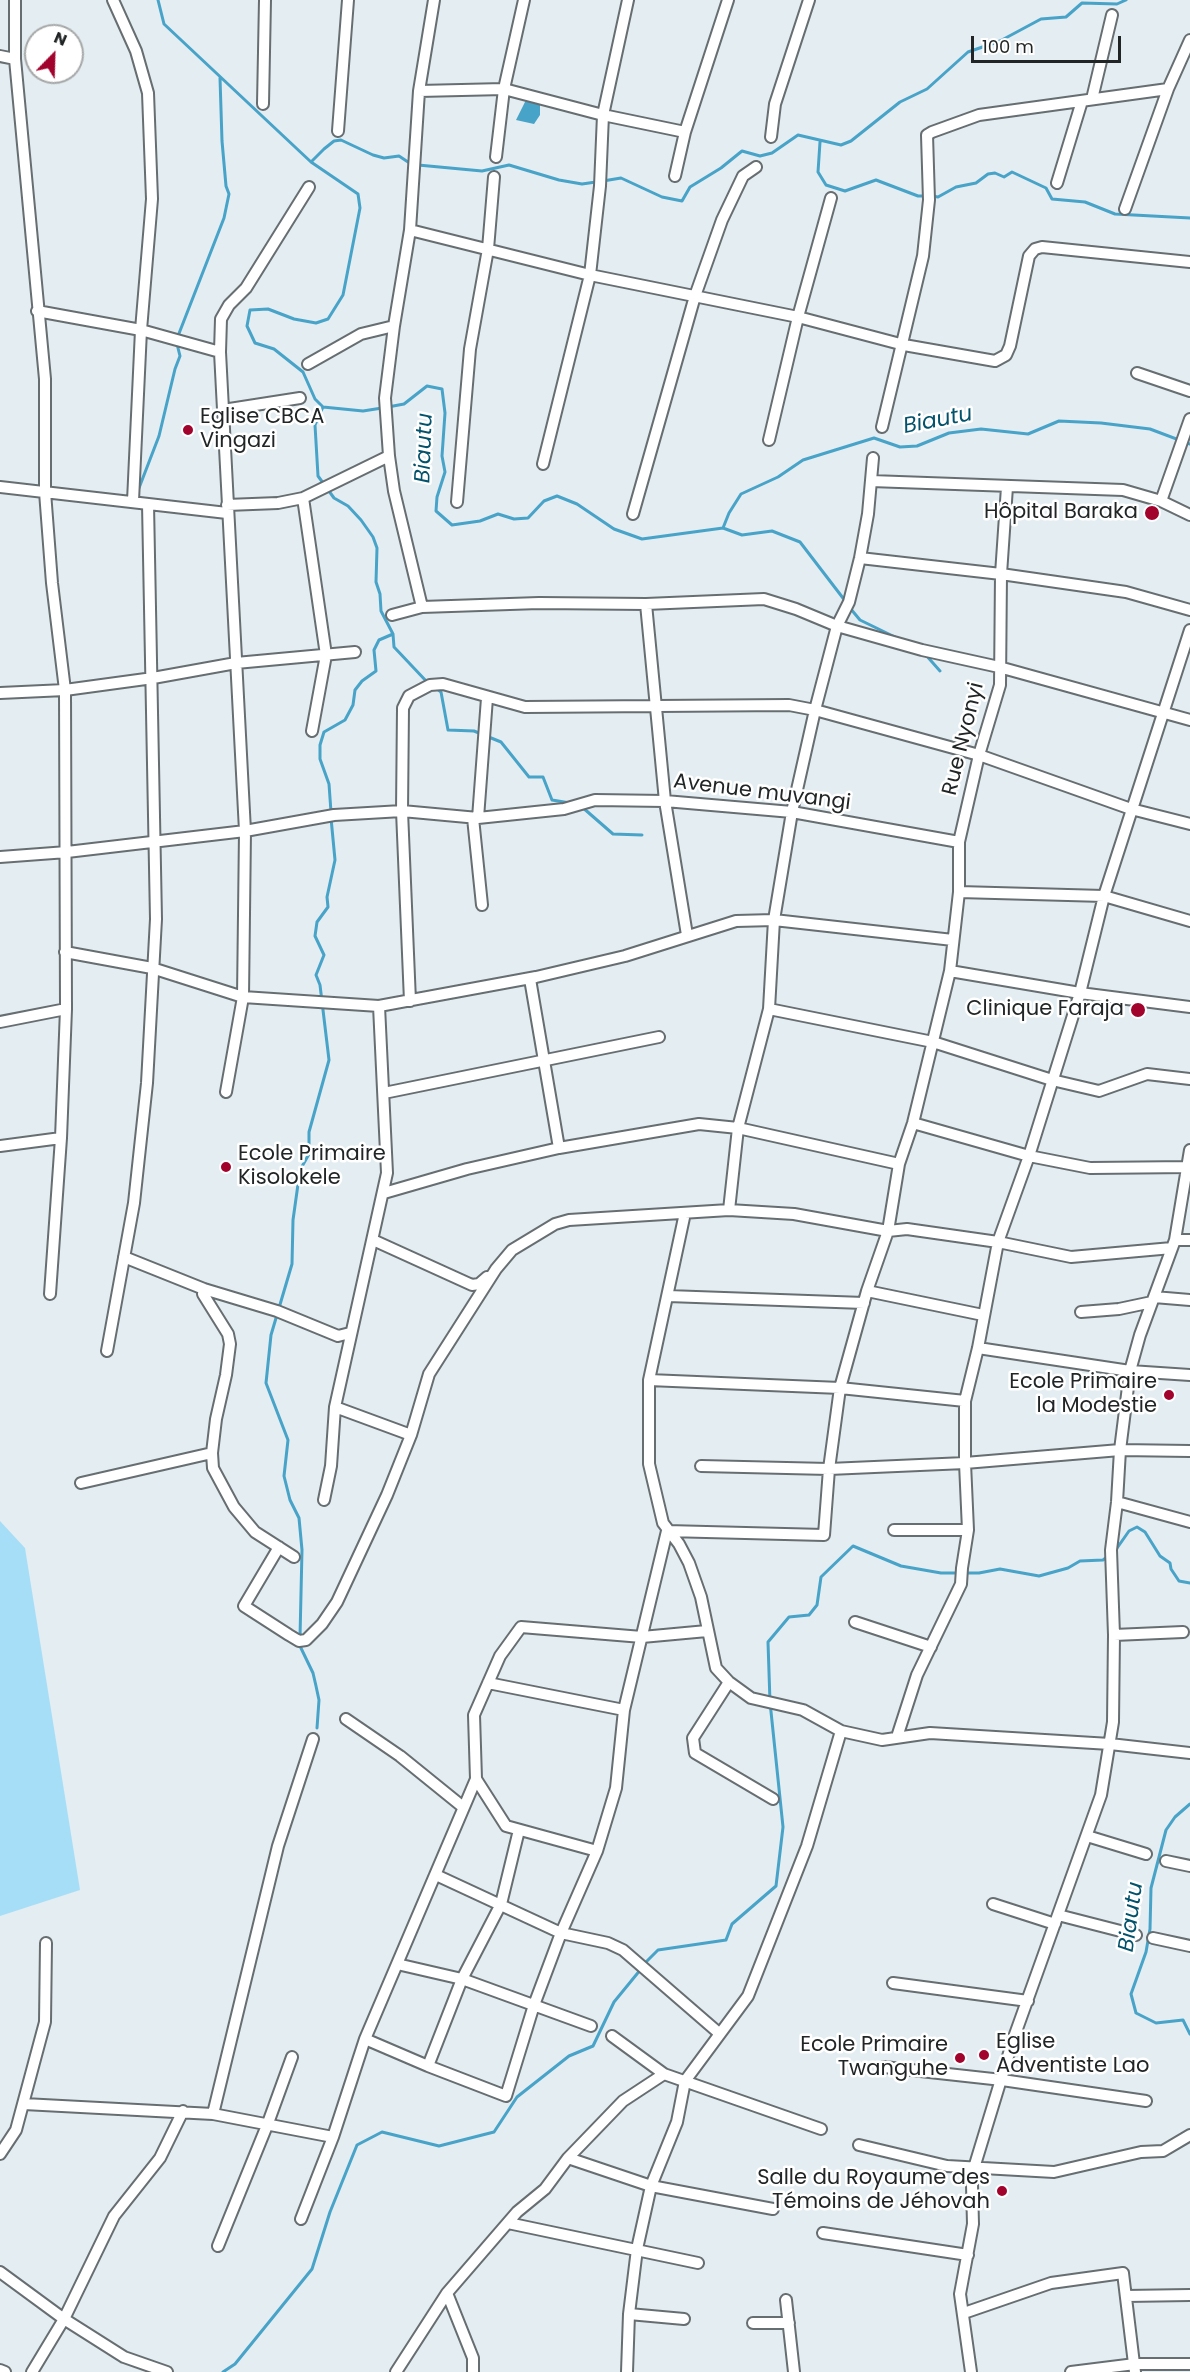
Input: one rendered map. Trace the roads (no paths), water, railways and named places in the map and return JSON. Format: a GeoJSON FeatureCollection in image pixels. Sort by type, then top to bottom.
{"type":"FeatureCollection","features":[{"type":"Feature","properties":{"kind":"street"},"geometry":{"type":"LineString","coordinates":[[15,0],[15,59],[45,379],[45,492],[52,583],[65,690],[66,1009],[61,1138],[50,1293]]}},
{"type":"Feature","properties":{"kind":"street"},"geometry":{"type":"LineString","coordinates":[[113,0],[136,51],[148,93],[152,200],[141,330],[132,501]]}},
{"type":"Feature","properties":{"kind":"street"},"geometry":{"type":"LineString","coordinates":[[263,104],[265,0]]}},
{"type":"Feature","properties":{"kind":"street"},"geometry":{"type":"LineString","coordinates":[[338,131],[348,0]]}},
{"type":"Feature","properties":{"kind":"street"},"geometry":{"type":"LineString","coordinates":[[422,607],[394,491],[385,398],[410,230],[419,91],[434,0]]}},
{"type":"Feature","properties":{"kind":"street"},"geometry":{"type":"LineString","coordinates":[[496,157],[504,89],[524,0]]}},
{"type":"Feature","properties":{"kind":"street"},"geometry":{"type":"LineString","coordinates":[[543,464],[590,275],[600,182],[603,115],[628,0]]}},
{"type":"Feature","properties":{"kind":"street"},"geometry":{"type":"LineString","coordinates":[[675,176],[685,132],[728,0]]}},
{"type":"Feature","properties":{"kind":"street"},"geometry":{"type":"LineString","coordinates":[[771,137],[775,104],[809,0]]}},
{"type":"Feature","properties":{"kind":"street"},"geometry":{"type":"LineString","coordinates":[[1057,183],[1087,100],[1112,15]]}},
{"type":"Feature","properties":{"kind":"street"},"geometry":{"type":"LineString","coordinates":[[1125,209],[1168,89],[1190,40]]}},
{"type":"Feature","properties":{"kind":"street"},"geometry":{"type":"LineString","coordinates":[[0,56],[15,59]]}},
{"type":"Feature","properties":{"kind":"street"},"geometry":{"type":"LineString","coordinates":[[419,91],[504,89],[603,115],[685,132]]}},
{"type":"Feature","properties":{"kind":"street"},"geometry":{"type":"LineString","coordinates":[[882,427],[904,345],[923,256],[929,196],[927,135],[979,115],[1168,89]]}},
{"type":"Feature","properties":{"kind":"street"},"geometry":{"type":"LineString","coordinates":[[633,514],[695,297],[722,220],[742,176],[756,167]]}},
{"type":"Feature","properties":{"kind":"street"},"geometry":{"type":"LineString","coordinates":[[457,502],[470,350],[488,249],[494,177]]}},
{"type":"Feature","properties":{"kind":"street"},"geometry":{"type":"LineString","coordinates":[[226,1092],[243,998],[245,831],[227,509],[220,352],[221,319],[229,305],[246,288],[309,187]]}},
{"type":"Feature","properties":{"kind":"street"},"geometry":{"type":"LineString","coordinates":[[769,440],[798,317],[831,198]]}},
{"type":"Feature","properties":{"kind":"street"},"geometry":{"type":"LineString","coordinates":[[410,230],[590,275],[798,317],[904,345],[995,361],[1001,359],[1010,346],[1029,256],[1035,249],[1042,247],[1190,262]]}},
{"type":"Feature","properties":{"kind":"street"},"geometry":{"type":"LineString","coordinates":[[38,311],[141,330],[220,352]]}},
{"type":"Feature","properties":{"kind":"street"},"geometry":{"type":"LineString","coordinates":[[308,364],[361,334],[394,326]]}},
{"type":"Feature","properties":{"kind":"street"},"geometry":{"type":"LineString","coordinates":[[1137,373],[1190,391]]}},
{"type":"Feature","properties":{"kind":"street"},"geometry":{"type":"LineString","coordinates":[[223,410],[300,398]]}},
{"type":"Feature","properties":{"kind":"street"},"geometry":{"type":"LineString","coordinates":[[1161,501],[1190,419]]}},
{"type":"Feature","properties":{"kind":"street"},"geometry":{"type":"LineString","coordinates":[[0,487],[148,504],[227,509],[303,498],[389,456]]}},
{"type":"Feature","properties":{"kind":"street"},"geometry":{"type":"LineString","coordinates":[[729,1210],[738,1128],[769,1009],[774,920],[792,812],[837,626],[848,605],[860,558],[873,458]]}},
{"type":"Feature","properties":{"kind":"street"},"geometry":{"type":"LineString","coordinates":[[871,481],[1123,490],[1161,501],[1190,515]]}},
{"type":"Feature","properties":{"kind":"street","name":"Rue Nyonyi"},"geometry":{"type":"LineString","coordinates":[[667,1531],[824,1535],[829,1468],[840,1388],[867,1291],[888,1231],[899,1164],[913,1123],[950,971],[958,892],[959,842],[979,755],[1000,685],[1000,574],[1007,487]]}},
{"type":"Feature","properties":{"kind":"street"},"geometry":{"type":"LineString","coordinates":[[303,498],[326,655],[312,731]]}},
{"type":"Feature","properties":{"kind":"street"},"geometry":{"type":"LineString","coordinates":[[107,1351],[134,1203],[147,1083],[156,919],[148,504]]}},
{"type":"Feature","properties":{"kind":"street"},"geometry":{"type":"LineString","coordinates":[[860,558],[1000,574],[1126,592],[1190,610]]}},
{"type":"Feature","properties":{"kind":"street"},"geometry":{"type":"LineString","coordinates":[[392,615],[422,607],[539,603],[646,604],[764,599],[837,626],[922,650],[999,667],[1190,720]]}},
{"type":"Feature","properties":{"kind":"street"},"geometry":{"type":"LineString","coordinates":[[646,604],[665,801],[687,935]]}},
{"type":"Feature","properties":{"kind":"street"},"geometry":{"type":"LineString","coordinates":[[897,1737],[917,1675],[962,1584],[968,1530],[965,1401],[978,1348],[998,1242],[1029,1156],[1080,993],[1104,896],[1190,630]]}},
{"type":"Feature","properties":{"kind":"street"},"geometry":{"type":"LineString","coordinates":[[0,693],[65,690],[153,678],[236,663],[355,652]]}},
{"type":"Feature","properties":{"kind":"street"},"geometry":{"type":"LineString","coordinates":[[410,1001],[402,811],[403,708],[409,696],[430,685],[443,684],[525,707],[789,705],[979,755],[1131,808],[1190,824]]}},
{"type":"Feature","properties":{"kind":"street"},"geometry":{"type":"LineString","coordinates":[[482,905],[475,818],[487,698]]}},
{"type":"Feature","properties":{"kind":"street","name":"Avenue muvangi"},"geometry":{"type":"LineString","coordinates":[[0,857],[67,852],[245,831],[330,816],[402,811],[475,818],[564,809],[595,800],[665,801],[792,812],[959,842]]}},
{"type":"Feature","properties":{"kind":"street"},"geometry":{"type":"LineString","coordinates":[[958,892],[1104,896],[1190,921]]}},
{"type":"Feature","properties":{"kind":"street"},"geometry":{"type":"LineString","coordinates":[[65,952],[152,968],[243,998],[379,1006],[530,979],[625,956],[736,921],[774,920],[953,940]]}},
{"type":"Feature","properties":{"kind":"street"},"geometry":{"type":"LineString","coordinates":[[950,971],[1080,993],[1190,1007]]}},
{"type":"Feature","properties":{"kind":"street"},"geometry":{"type":"LineString","coordinates":[[530,979],[542,1061],[559,1148]]}},
{"type":"Feature","properties":{"kind":"street"},"geometry":{"type":"LineString","coordinates":[[324,1500],[331,1466],[335,1407],[387,1173],[379,1006]]}},
{"type":"Feature","properties":{"kind":"street"},"geometry":{"type":"LineString","coordinates":[[0,1022],[66,1009]]}},
{"type":"Feature","properties":{"kind":"street"},"geometry":{"type":"LineString","coordinates":[[769,1009],[933,1042],[1052,1080],[1099,1091],[1147,1074],[1190,1079]]}},
{"type":"Feature","properties":{"kind":"street"},"geometry":{"type":"LineString","coordinates":[[384,1093],[658,1037]]}},
{"type":"Feature","properties":{"kind":"street"},"geometry":{"type":"LineString","coordinates":[[913,1123],[1029,1156],[1090,1168],[1188,1167]]}},
{"type":"Feature","properties":{"kind":"street"},"geometry":{"type":"LineString","coordinates":[[384,1193],[466,1169],[559,1148],[699,1124],[738,1128],[899,1164]]}},
{"type":"Feature","properties":{"kind":"street"},"geometry":{"type":"LineString","coordinates":[[0,1146],[61,1138]]}},
{"type":"Feature","properties":{"kind":"street"},"geometry":{"type":"LineString","coordinates":[[971,2372],[960,2294],[973,2224],[974,2168],[1013,2040],[1101,1795],[1113,1722],[1114,1635],[1111,1550],[1130,1371],[1173,1244],[1190,1150]]}},
{"type":"Feature","properties":{"kind":"street"},"geometry":{"type":"LineString","coordinates":[[279,1547],[244,1606],[288,1635],[299,1641],[306,1640],[322,1624],[337,1602],[387,1495],[411,1435],[429,1374],[496,1269],[512,1250],[555,1224],[569,1220],[729,1210],[794,1215],[888,1231],[907,1229],[998,1242],[1071,1257],[1190,1240]]}},
{"type":"Feature","properties":{"kind":"street"},"geometry":{"type":"LineString","coordinates":[[686,1213],[649,1380],[649,1464],[663,1523],[679,1544],[689,1563],[701,1597],[716,1668],[729,1682],[751,1698],[802,1710],[841,1731],[882,1740],[930,1733],[1110,1744],[1190,1753]]}},
{"type":"Feature","properties":{"kind":"street"},"geometry":{"type":"LineString","coordinates":[[373,1240],[472,1285],[479,1284],[496,1269]]}},
{"type":"Feature","properties":{"kind":"street"},"geometry":{"type":"LineString","coordinates":[[124,1257],[204,1290],[277,1311],[338,1336],[351,1334]]}},
{"type":"Feature","properties":{"kind":"street"},"geometry":{"type":"LineString","coordinates":[[204,1290],[203,1294],[228,1334],[230,1344],[226,1375],[218,1401],[212,1453],[213,1468],[234,1507],[255,1532],[294,1557]]}},
{"type":"Feature","properties":{"kind":"street"},"geometry":{"type":"LineString","coordinates":[[867,1291],[984,1315]]}},
{"type":"Feature","properties":{"kind":"street"},"geometry":{"type":"LineString","coordinates":[[668,1296],[864,1303]]}},
{"type":"Feature","properties":{"kind":"street"},"geometry":{"type":"LineString","coordinates":[[1081,1312],[1119,1309],[1153,1300],[1190,1300]]}},
{"type":"Feature","properties":{"kind":"street"},"geometry":{"type":"LineString","coordinates":[[978,1348],[1130,1371],[1190,1375]]}},
{"type":"Feature","properties":{"kind":"street"},"geometry":{"type":"LineString","coordinates":[[649,1380],[840,1388],[965,1401]]}},
{"type":"Feature","properties":{"kind":"street"},"geometry":{"type":"LineString","coordinates":[[335,1407],[411,1435]]}},
{"type":"Feature","properties":{"kind":"street"},"geometry":{"type":"LineString","coordinates":[[701,1467],[829,1468],[965,1463],[1120,1450],[1190,1451]]}},
{"type":"Feature","properties":{"kind":"street"},"geometry":{"type":"LineString","coordinates":[[81,1483],[212,1453]]}},
{"type":"Feature","properties":{"kind":"street"},"geometry":{"type":"LineString","coordinates":[[1117,1502],[1190,1522]]}},
{"type":"Feature","properties":{"kind":"street"},"geometry":{"type":"LineString","coordinates":[[894,1530],[968,1530]]}},
{"type":"Feature","properties":{"kind":"street"},"geometry":{"type":"LineString","coordinates":[[365,2039],[506,2096],[534,2006],[561,1933],[597,1851],[616,1788],[624,1710],[667,1531]]}},
{"type":"Feature","properties":{"kind":"street"},"geometry":{"type":"LineString","coordinates":[[855,1622],[931,1647]]}},
{"type":"Feature","properties":{"kind":"street"},"geometry":{"type":"LineString","coordinates":[[301,2219],[333,2137],[365,2039],[476,1779],[474,1715],[500,1656],[521,1627],[642,1637],[707,1631]]}},
{"type":"Feature","properties":{"kind":"street"},"geometry":{"type":"LineString","coordinates":[[1114,1635],[1183,1632]]}},
{"type":"Feature","properties":{"kind":"street"},"geometry":{"type":"LineString","coordinates":[[729,1682],[693,1738],[695,1753],[773,1799]]}},
{"type":"Feature","properties":{"kind":"street"},"geometry":{"type":"LineString","coordinates":[[488,1683],[624,1710]]}},
{"type":"Feature","properties":{"kind":"street"},"geometry":{"type":"LineString","coordinates":[[346,1719],[400,1756],[463,1808]]}},
{"type":"Feature","properties":{"kind":"street"},"geometry":{"type":"LineString","coordinates":[[627,2372],[629,2314],[637,2249],[651,2186],[677,2122],[685,2081],[748,1996],[807,1846],[841,1731]]}},
{"type":"Feature","properties":{"kind":"street"},"geometry":{"type":"LineString","coordinates":[[213,2114],[278,1846],[313,1739]]}},
{"type":"Feature","properties":{"kind":"street"},"geometry":{"type":"LineString","coordinates":[[476,1779],[506,1826],[597,1851]]}},
{"type":"Feature","properties":{"kind":"street"},"geometry":{"type":"LineString","coordinates":[[428,2066],[462,1979],[501,1904],[519,1830]]}},
{"type":"Feature","properties":{"kind":"street"},"geometry":{"type":"LineString","coordinates":[[1087,1836],[1146,1854]]}},
{"type":"Feature","properties":{"kind":"street"},"geometry":{"type":"LineString","coordinates":[[1166,1861],[1190,1866]]}},
{"type":"Feature","properties":{"kind":"street"},"geometry":{"type":"LineString","coordinates":[[436,1875],[561,1933],[608,1943],[623,1950],[720,2034]]}},
{"type":"Feature","properties":{"kind":"street"},"geometry":{"type":"LineString","coordinates":[[993,1904],[1136,1935]]}},
{"type":"Feature","properties":{"kind":"street"},"geometry":{"type":"LineString","coordinates":[[1153,1938],[1190,1946]]}},
{"type":"Feature","properties":{"kind":"street"},"geometry":{"type":"LineString","coordinates":[[0,2154],[16,2130],[45,2022],[46,1943]]}},
{"type":"Feature","properties":{"kind":"street"},"geometry":{"type":"LineString","coordinates":[[397,1964],[462,1979],[591,2026]]}},
{"type":"Feature","properties":{"kind":"street"},"geometry":{"type":"LineString","coordinates":[[893,1983],[1028,2001]]}},
{"type":"Feature","properties":{"kind":"street"},"geometry":{"type":"LineString","coordinates":[[612,2036],[664,2074],[821,2129]]}},
{"type":"Feature","properties":{"kind":"street"},"geometry":{"type":"LineString","coordinates":[[218,2246],[292,2057]]}},
{"type":"Feature","properties":{"kind":"street"},"geometry":{"type":"LineString","coordinates":[[884,2067],[1002,2080],[1146,2101]]}},
{"type":"Feature","properties":{"kind":"street"},"geometry":{"type":"LineString","coordinates":[[396,2372],[447,2293],[507,2223],[545,2189],[568,2158],[623,2101],[664,2074]]}},
{"type":"Feature","properties":{"kind":"street"},"geometry":{"type":"LineString","coordinates":[[24,2104],[213,2114],[333,2137]]}},
{"type":"Feature","properties":{"kind":"street"},"geometry":{"type":"LineString","coordinates":[[32,2372],[64,2319],[114,2216],[160,2158],[183,2111]]}},
{"type":"Feature","properties":{"kind":"street"},"geometry":{"type":"LineString","coordinates":[[859,2145],[947,2166],[1054,2172],[1141,2152],[1163,2151],[1190,2135]]}},
{"type":"Feature","properties":{"kind":"street"},"geometry":{"type":"LineString","coordinates":[[568,2158],[651,2186],[773,2209]]}},
{"type":"Feature","properties":{"kind":"street"},"geometry":{"type":"LineString","coordinates":[[507,2223],[698,2263]]}},
{"type":"Feature","properties":{"kind":"street"},"geometry":{"type":"LineString","coordinates":[[823,2233],[968,2255]]}},
{"type":"Feature","properties":{"kind":"street"},"geometry":{"type":"LineString","coordinates":[[0,2272],[64,2319],[124,2357],[167,2372]]}},
{"type":"Feature","properties":{"kind":"street"},"geometry":{"type":"LineString","coordinates":[[964,2313],[1051,2283],[1123,2273],[1135,2368]]}},
{"type":"Feature","properties":{"kind":"street"},"geometry":{"type":"LineString","coordinates":[[447,2293],[473,2358],[474,2372]]}},
{"type":"Feature","properties":{"kind":"street"},"geometry":{"type":"LineString","coordinates":[[1126,2296],[1190,2295]]}},
{"type":"Feature","properties":{"kind":"street"},"geometry":{"type":"LineString","coordinates":[[786,2300],[794,2372]]}},
{"type":"Feature","properties":{"kind":"street"},"geometry":{"type":"LineString","coordinates":[[629,2314],[684,2319]]}},
{"type":"Feature","properties":{"kind":"street"},"geometry":{"type":"LineString","coordinates":[[753,2323],[789,2323]]}},
{"type":"Feature","properties":{"kind":"street"},"geometry":{"type":"LineString","coordinates":[[1071,2372],[1190,2364]]}},
{"type":"Feature","properties":{"kind":"street"},"geometry":{"type":"LineString","coordinates":[[0,2370],[5,2372]]}},
{"type":"Feature","properties":{"kind":"waterway","name":"Biautu"},"geometry":{"type":"LineString","coordinates":[[158,0],[164,24],[311,162],[358,194],[360,208],[343,295],[328,319],[316,323],[294,319],[268,309],[250,310],[247,326],[255,343],[274,349],[303,372],[315,399],[323,407],[363,411],[382,408]]}},
{"type":"Feature","properties":{"kind":"waterway"},"geometry":{"type":"LineString","coordinates":[[603,181],[621,178],[662,197],[682,201],[690,187],[721,168],[742,151],[760,156],[772,153],[798,135],[841,145],[851,141],[900,102],[927,89],[968,52],[1000,41],[1041,19],[1066,17],[1082,3],[1117,4],[1126,0]]}},
{"type":"Feature","properties":{"kind":"waterway"},"geometry":{"type":"LineString","coordinates":[[178,336],[224,218],[229,194],[226,186],[222,141],[220,78]]}},
{"type":"Feature","properties":{"kind":"waterway"},"geometry":{"type":"LineString","coordinates":[[311,162],[334,141],[341,140],[373,155],[384,158],[399,156],[411,164]]}},
{"type":"Feature","properties":{"kind":"waterway"},"geometry":{"type":"LineString","coordinates":[[820,142],[818,172],[826,185],[845,191],[876,180],[918,196],[926,196]]}},
{"type":"Feature","properties":{"kind":"waterway"},"geometry":{"type":"LineString","coordinates":[[418,165],[482,171],[509,165],[559,180],[582,184],[596,182]]}},
{"type":"Feature","properties":{"kind":"waterway"},"geometry":{"type":"LineString","coordinates":[[932,196],[938,197],[956,187],[976,183],[988,174],[995,173],[1004,177],[1012,172],[1046,188],[1052,199],[1085,202],[1115,214],[1190,218]]}},
{"type":"Feature","properties":{"kind":"waterway"},"geometry":{"type":"LineString","coordinates":[[139,488],[159,436],[180,356],[177,344]]}},
{"type":"Feature","properties":{"kind":"waterway","name":"Biautu"},"geometry":{"type":"LineString","coordinates":[[388,407],[404,404],[427,386],[442,389],[445,413],[442,456],[445,472],[437,497],[436,511],[452,525],[480,521],[498,514],[514,519],[528,518],[544,501],[557,496],[577,504],[614,529],[642,539],[723,528],[741,494],[778,477],[803,460],[874,438],[900,447],[917,446],[949,433],[981,429],[1028,434],[1059,421],[1150,429],[1190,444]]}},
{"type":"Feature","properties":{"kind":"waterway"},"geometry":{"type":"LineString","coordinates":[[323,407],[315,425],[318,476],[334,498],[348,506],[373,537],[377,548],[376,582],[380,594],[381,611],[393,634],[379,640],[374,650],[376,671],[362,681],[355,690],[353,705],[345,720],[324,732],[320,745],[320,759],[329,784],[331,812]]}},
{"type":"Feature","properties":{"kind":"waterway"},"geometry":{"type":"LineString","coordinates":[[723,528],[742,535],[772,531],[800,542],[846,602]]}},
{"type":"Feature","properties":{"kind":"waterway"},"geometry":{"type":"LineString","coordinates":[[850,608],[860,620],[897,638]]}},
{"type":"Feature","properties":{"kind":"waterway"},"geometry":{"type":"LineString","coordinates":[[393,634],[394,647],[428,683]]}},
{"type":"Feature","properties":{"kind":"waterway"},"geometry":{"type":"LineString","coordinates":[[925,654],[940,671]]}},
{"type":"Feature","properties":{"kind":"waterway"},"geometry":{"type":"LineString","coordinates":[[436,688],[441,692],[448,730],[474,731],[501,742],[529,777],[543,777],[552,800],[570,803]]}},
{"type":"Feature","properties":{"kind":"waterway"},"geometry":{"type":"LineString","coordinates":[[582,807],[613,834],[642,835]]}},
{"type":"Feature","properties":{"kind":"waterway"},"geometry":{"type":"LineString","coordinates":[[300,1637],[302,1550],[299,1518],[290,1500],[284,1476],[288,1440],[266,1383],[271,1335],[292,1264],[293,1220],[300,1170],[309,1154],[309,1132],[329,1060],[320,985],[316,975],[324,955],[315,936],[317,922],[328,907],[327,897],[335,860],[331,818]]}},
{"type":"Feature","properties":{"kind":"waterway"},"geometry":{"type":"LineString","coordinates":[[1115,1551],[1129,1531],[1137,1527],[1145,1532],[1160,1556],[1170,1563],[1179,1581],[1190,1583]]}},
{"type":"Feature","properties":{"kind":"waterway"},"geometry":{"type":"LineString","coordinates":[[644,1964],[658,1950],[726,1940],[732,1924],[776,1886],[783,1827],[770,1702],[768,1642],[789,1617],[809,1615],[817,1605],[821,1577],[853,1546],[901,1566],[941,1573],[979,1573],[1000,1569],[1039,1576],[1068,1568],[1080,1561],[1103,1560],[1107,1557]]}},
{"type":"Feature","properties":{"kind":"waterway"},"geometry":{"type":"LineString","coordinates":[[299,1644],[313,1673],[319,1700],[317,1728]]}},
{"type":"Feature","properties":{"kind":"waterway","name":"Biautu"},"geometry":{"type":"LineString","coordinates":[[1190,1804],[1175,1817],[1166,1830],[1151,1888],[1150,1929],[1146,1952],[1131,1994],[1136,2013],[1156,2023],[1183,2020],[1190,2034]]}},
{"type":"Feature","properties":{"kind":"waterway"},"geometry":{"type":"LineString","coordinates":[[223,2372],[235,2364],[312,2269],[330,2212],[357,2145],[382,2132],[439,2146],[494,2132],[517,2097],[569,2056],[593,2046],[614,2002],[641,1969]]}},
{"type":"Feature","properties":{"kind":"place","name":"Eglise CBCA Vingazi"},"geometry":{"type":"Point","coordinates":[188,430]}},
{"type":"Feature","properties":{"kind":"place","name":"Hôpital Baraka"},"geometry":{"type":"Point","coordinates":[1152,513]}},
{"type":"Feature","properties":{"kind":"place","name":"Clinique Faraja"},"geometry":{"type":"Point","coordinates":[1138,1010]}},
{"type":"Feature","properties":{"kind":"place","name":"Ecole Primaire Kisolokele"},"geometry":{"type":"Point","coordinates":[226,1167]}},
{"type":"Feature","properties":{"kind":"place","name":"Ecole Primaire la Modestie"},"geometry":{"type":"Point","coordinates":[1169,1395]}},
{"type":"Feature","properties":{"kind":"place","name":"Eglise Adventiste Lao"},"geometry":{"type":"Point","coordinates":[984,2055]}},
{"type":"Feature","properties":{"kind":"place","name":"Ecole Primaire Twanguhe"},"geometry":{"type":"Point","coordinates":[960,2058]}},
{"type":"Feature","properties":{"kind":"place","name":"Salle du Royaume des Témoins de Jéhovah"},"geometry":{"type":"Point","coordinates":[1002,2191]}}]}
